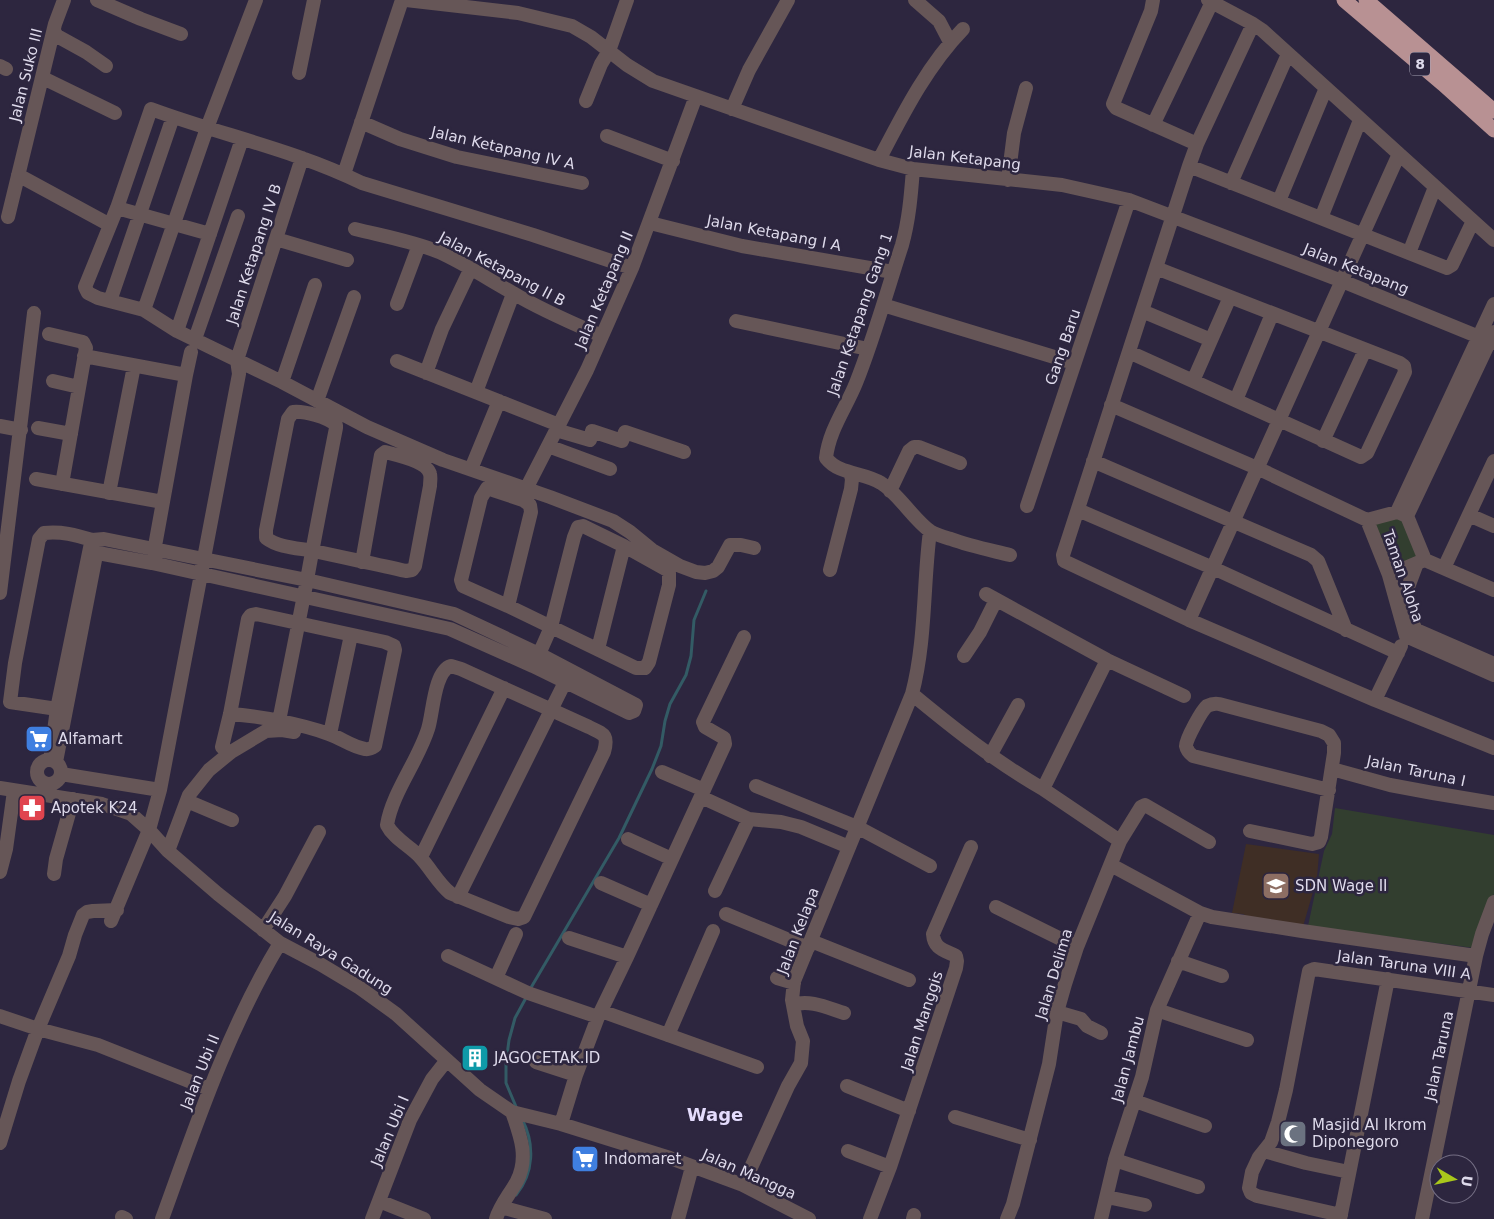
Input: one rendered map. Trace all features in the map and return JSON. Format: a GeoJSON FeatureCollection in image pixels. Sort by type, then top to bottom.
{"type":"FeatureCollection","features":[{"type":"Feature","properties":{"kind":"highway","name":"8"},"geometry":{"type":"LineString","coordinates":[[1344,0],[1494,130]]}},
{"type":"Feature","properties":{"kind":"highway","name":"8"},"geometry":{"type":"LineString","coordinates":[[1366,0],[1494,111]]}},
{"type":"Feature","properties":{"kind":"street","name":"Jalan Suko III"},"geometry":{"type":"LineString","coordinates":[[8,217],[55,24],[64,0]]}},
{"type":"Feature","properties":{"kind":"street"},"geometry":{"type":"LineString","coordinates":[[97,0],[181,34]]}},
{"type":"Feature","properties":{"kind":"street"},"geometry":{"type":"LineString","coordinates":[[144,310],[207,128],[256,0]]}},
{"type":"Feature","properties":{"kind":"street"},"geometry":{"type":"LineString","coordinates":[[299,73],[314,0]]}},
{"type":"Feature","properties":{"kind":"street"},"geometry":{"type":"LineString","coordinates":[[344,174],[402,0]]}},
{"type":"Feature","properties":{"kind":"street","name":"Jalan Ketapang"},"geometry":{"type":"LineString","coordinates":[[406,0],[520,6],[572,26],[591,37],[638,73],[653,81],[879,160],[913,169],[1062,185],[1129,200],[1342,280],[1489,338]]}},
{"type":"Feature","properties":{"kind":"street"},"geometry":{"type":"LineString","coordinates":[[586,101],[601,64],[609,51],[626,0]]}},
{"type":"Feature","properties":{"kind":"street"},"geometry":{"type":"LineString","coordinates":[[732,108],[749,70],[788,0]]}},
{"type":"Feature","properties":{"kind":"street"},"geometry":{"type":"LineString","coordinates":[[915,0],[939,21],[950,42]]}},
{"type":"Feature","properties":{"kind":"street"},"geometry":{"type":"LineString","coordinates":[[1153,0],[1151,11],[1113,104],[1116,108],[1196,144]]}},
{"type":"Feature","properties":{"kind":"street"},"geometry":{"type":"LineString","coordinates":[[1153,125],[1210,1],[1262,30],[1494,240]]}},
{"type":"Feature","properties":{"kind":"street"},"geometry":{"type":"LineString","coordinates":[[1253,24],[1196,144],[1063,555],[1064,561],[1190,620],[1375,700],[1494,748]]}},
{"type":"Feature","properties":{"kind":"street"},"geometry":{"type":"LineString","coordinates":[[879,160],[920,86],[950,42],[963,29]]}},
{"type":"Feature","properties":{"kind":"street"},"geometry":{"type":"LineString","coordinates":[[54,31],[57,36],[106,66]]}},
{"type":"Feature","properties":{"kind":"street"},"geometry":{"type":"LineString","coordinates":[[1231,183],[1288,54]]}},
{"type":"Feature","properties":{"kind":"street"},"geometry":{"type":"LineString","coordinates":[[43,78],[115,113]]}},
{"type":"Feature","properties":{"kind":"street"},"geometry":{"type":"LineString","coordinates":[[1008,180],[1014,133],[1026,88]]}},
{"type":"Feature","properties":{"kind":"street"},"geometry":{"type":"LineString","coordinates":[[1279,202],[1326,88]]}},
{"type":"Feature","properties":{"kind":"street","name":"Jalan Ketapang II"},"geometry":{"type":"LineString","coordinates":[[526,489],[587,370],[632,268],[696,96]]}},
{"type":"Feature","properties":{"kind":"street"},"geometry":{"type":"LineString","coordinates":[[632,268],[533,235],[362,183],[302,158],[152,109],[117,208],[85,287],[88,293],[98,298],[144,310],[177,331],[193,345],[237,360],[366,427],[444,460],[613,521],[652,550],[680,566],[701,572],[713,571],[718,567],[730,546],[741,544],[754,548]]}},
{"type":"Feature","properties":{"kind":"street"},"geometry":{"type":"LineString","coordinates":[[110,301],[173,117]]}},
{"type":"Feature","properties":{"kind":"street"},"geometry":{"type":"LineString","coordinates":[[1321,218],[1360,120]]}},
{"type":"Feature","properties":{"kind":"street","name":"Jalan Ketapang IV A"},"geometry":{"type":"LineString","coordinates":[[361,122],[400,139],[457,157],[582,183]]}},
{"type":"Feature","properties":{"kind":"street"},"geometry":{"type":"LineString","coordinates":[[606,136],[673,161]]}},
{"type":"Feature","properties":{"kind":"street"},"geometry":{"type":"LineString","coordinates":[[177,331],[242,139]]}},
{"type":"Feature","properties":{"kind":"street"},"geometry":{"type":"LineString","coordinates":[[1190,620],[1399,154]]}},
{"type":"Feature","properties":{"kind":"street","name":"Jalan Ketapang IV B"},"geometry":{"type":"LineString","coordinates":[[38,1029],[69,956],[83,916],[87,912],[93,911],[114,915],[149,830],[160,790],[202,575],[239,374],[237,360],[302,158]]}},
{"type":"Feature","properties":{"kind":"street"},"geometry":{"type":"LineString","coordinates":[[1189,166],[1444,267],[1452,265],[1473,221]]}},
{"type":"Feature","properties":{"kind":"street","name":"Jalan Ketapang Gang 1"},"geometry":{"type":"LineString","coordinates":[[913,169],[908,226],[856,385],[837,423],[826,458],[830,463],[850,472],[882,483],[930,531]]}},
{"type":"Feature","properties":{"kind":"street"},"geometry":{"type":"LineString","coordinates":[[18,175],[110,225]]}},
{"type":"Feature","properties":{"kind":"street"},"geometry":{"type":"LineString","coordinates":[[1409,253],[1435,187]]}},
{"type":"Feature","properties":{"kind":"street","name":"Gang Baru"},"geometry":{"type":"LineString","coordinates":[[1027,506],[1129,200]]}},
{"type":"Feature","properties":{"kind":"street"},"geometry":{"type":"LineString","coordinates":[[117,208],[210,234]]}},
{"type":"Feature","properties":{"kind":"street"},"geometry":{"type":"LineString","coordinates":[[154,556],[193,345],[238,216]]}},
{"type":"Feature","properties":{"kind":"street","name":"Jalan Ketapang I A"},"geometry":{"type":"LineString","coordinates":[[650,223],[742,246],[893,272]]}},
{"type":"Feature","properties":{"kind":"street","name":"Jalan Ketapang II B"},"geometry":{"type":"LineString","coordinates":[[355,229],[438,252],[471,268],[513,294],[551,314],[602,336]]}},
{"type":"Feature","properties":{"kind":"street"},"geometry":{"type":"LineString","coordinates":[[276,239],[347,260]]}},
{"type":"Feature","properties":{"kind":"street"},"geometry":{"type":"LineString","coordinates":[[397,304],[418,245]]}},
{"type":"Feature","properties":{"kind":"street"},"geometry":{"type":"LineString","coordinates":[[426,373],[442,328],[471,268]]}},
{"type":"Feature","properties":{"kind":"street"},"geometry":{"type":"LineString","coordinates":[[1129,352],[1361,457],[1366,456],[1405,372],[1402,365],[1156,268]]}},
{"type":"Feature","properties":{"kind":"street"},"geometry":{"type":"LineString","coordinates":[[282,382],[315,285]]}},
{"type":"Feature","properties":{"kind":"street"},"geometry":{"type":"LineString","coordinates":[[476,392],[513,294]]}},
{"type":"Feature","properties":{"kind":"street"},"geometry":{"type":"LineString","coordinates":[[317,401],[354,297]]}},
{"type":"Feature","properties":{"kind":"street"},"geometry":{"type":"LineString","coordinates":[[1193,381],[1230,297]]}},
{"type":"Feature","properties":{"kind":"street"},"geometry":{"type":"LineString","coordinates":[[1389,575],[1421,562],[1402,514],[1489,338],[1494,304]]}},
{"type":"Feature","properties":{"kind":"street"},"geometry":{"type":"LineString","coordinates":[[882,305],[1074,364]]}},
{"type":"Feature","properties":{"kind":"street"},"geometry":{"type":"LineString","coordinates":[[1142,310],[1211,340]]}},
{"type":"Feature","properties":{"kind":"street"},"geometry":{"type":"LineString","coordinates":[[0,593],[6,500],[21,430],[34,313]]}},
{"type":"Feature","properties":{"kind":"street"},"geometry":{"type":"LineString","coordinates":[[1236,400],[1272,314]]}},
{"type":"Feature","properties":{"kind":"street"},"geometry":{"type":"LineString","coordinates":[[736,321],[868,349]]}},
{"type":"Feature","properties":{"kind":"street"},"geometry":{"type":"LineString","coordinates":[[49,334],[83,342],[86,348],[62,484]]}},
{"type":"Feature","properties":{"kind":"street"},"geometry":{"type":"LineString","coordinates":[[1323,441],[1365,350]]}},
{"type":"Feature","properties":{"kind":"street"},"geometry":{"type":"LineString","coordinates":[[84,356],[186,375]]}},
{"type":"Feature","properties":{"kind":"street"},"geometry":{"type":"LineString","coordinates":[[397,360],[590,440],[592,431],[622,441],[625,432],[684,452]]}},
{"type":"Feature","properties":{"kind":"street"},"geometry":{"type":"LineString","coordinates":[[109,493],[134,366]]}},
{"type":"Feature","properties":{"kind":"street"},"geometry":{"type":"LineString","coordinates":[[53,381],[79,387]]}},
{"type":"Feature","properties":{"kind":"street"},"geometry":{"type":"LineString","coordinates":[[471,469],[499,401]]}},
{"type":"Feature","properties":{"kind":"street"},"geometry":{"type":"LineString","coordinates":[[1112,405],[1257,468],[1367,520],[1402,514]]}},
{"type":"Feature","properties":{"kind":"street"},"geometry":{"type":"LineString","coordinates":[[279,721],[312,551],[336,425],[303,411],[293,412],[288,419],[266,530],[266,538],[276,544],[312,551],[362,562],[406,571],[412,570],[430,486],[430,474],[422,464],[385,452],[381,454],[362,562]]}},
{"type":"Feature","properties":{"kind":"street"},"geometry":{"type":"LineString","coordinates":[[0,426],[21,430]]}},
{"type":"Feature","properties":{"kind":"street"},"geometry":{"type":"LineString","coordinates":[[38,428],[71,434]]}},
{"type":"Feature","properties":{"kind":"street"},"geometry":{"type":"LineString","coordinates":[[548,446],[610,469]]}},
{"type":"Feature","properties":{"kind":"street"},"geometry":{"type":"LineString","coordinates":[[890,491],[909,451],[914,447],[919,447],[960,464]]}},
{"type":"Feature","properties":{"kind":"street"},"geometry":{"type":"LineString","coordinates":[[1093,461],[1234,520],[1311,555],[1318,561],[1346,630]]}},
{"type":"Feature","properties":{"kind":"street"},"geometry":{"type":"LineString","coordinates":[[1444,568],[1494,461]]}},
{"type":"Feature","properties":{"kind":"street"},"geometry":{"type":"LineString","coordinates":[[830,570],[851,489],[852,479],[850,472]]}},
{"type":"Feature","properties":{"kind":"street"},"geometry":{"type":"LineString","coordinates":[[36,479],[163,502]]}},
{"type":"Feature","properties":{"kind":"street"},"geometry":{"type":"LineString","coordinates":[[508,606],[531,512],[530,505],[523,500],[487,488],[481,498],[461,580],[462,584],[466,588],[508,606],[551,627],[598,649],[636,668],[645,668],[649,662],[669,585],[669,573],[667,570],[624,546],[583,526],[578,527],[551,627],[536,660]]}},
{"type":"Feature","properties":{"kind":"street"},"geometry":{"type":"LineString","coordinates":[[1078,510],[1213,568],[1398,653]]}},
{"type":"Feature","properties":{"kind":"street"},"geometry":{"type":"LineString","coordinates":[[1469,515],[1494,526]]}},
{"type":"Feature","properties":{"kind":"street","name":"Taman Aloha"},"geometry":{"type":"LineString","coordinates":[[1367,520],[1389,575],[1406,636],[1494,675]]}},
{"type":"Feature","properties":{"kind":"street"},"geometry":{"type":"LineString","coordinates":[[930,531],[962,543],[1010,555]]}},
{"type":"Feature","properties":{"kind":"street","name":"Jalan Kelapa"},"geometry":{"type":"LineString","coordinates":[[743,1186],[788,1086],[801,1063],[804,1041],[797,1026],[792,1000],[794,983],[912,694],[918,670],[923,623],[926,556],[930,531]]}},
{"type":"Feature","properties":{"kind":"street"},"geometry":{"type":"LineString","coordinates":[[61,710],[10,702],[15,663],[39,539],[44,533],[69,533],[92,540],[104,539],[202,575],[450,628],[536,660]]}},
{"type":"Feature","properties":{"kind":"street"},"geometry":{"type":"LineString","coordinates":[[92,540],[78,627],[61,710],[56,765],[59,779],[48,789],[39,778],[38,770],[42,762],[56,765],[160,790]]}},
{"type":"Feature","properties":{"kind":"street"},"geometry":{"type":"LineString","coordinates":[[598,649],[624,546]]}},
{"type":"Feature","properties":{"kind":"street"},"geometry":{"type":"LineString","coordinates":[[78,627],[97,554],[204,560],[306,580],[454,614],[568,676],[458,897]]}},
{"type":"Feature","properties":{"kind":"street","name":"Taman Aloha"},"geometry":{"type":"LineString","coordinates":[[1494,590],[1444,568],[1421,562],[1404,598],[1416,630],[1494,664]]}},
{"type":"Feature","properties":{"kind":"street"},"geometry":{"type":"LineString","coordinates":[[378,613],[380,597]]}},
{"type":"Feature","properties":{"kind":"street"},"geometry":{"type":"LineString","coordinates":[[964,656],[980,632],[991,597],[1107,660],[1184,696]]}},
{"type":"Feature","properties":{"kind":"street"},"geometry":{"type":"LineString","coordinates":[[222,747],[248,619],[251,615],[256,614],[298,623],[385,642],[394,646],[395,650],[375,746],[371,749],[366,750],[349,744],[330,734],[279,721],[230,714]]}},
{"type":"Feature","properties":{"kind":"street"},"geometry":{"type":"LineString","coordinates":[[450,628],[454,614]]}},
{"type":"Feature","properties":{"kind":"street"},"geometry":{"type":"LineString","coordinates":[[330,734],[352,635]]}},
{"type":"Feature","properties":{"kind":"street"},"geometry":{"type":"LineString","coordinates":[[1375,700],[1406,636]]}},
{"type":"Feature","properties":{"kind":"street"},"geometry":{"type":"LineString","coordinates":[[561,1124],[576,1075],[599,1014],[725,744],[724,738],[705,727],[703,722],[744,637]]}},
{"type":"Feature","properties":{"kind":"street"},"geometry":{"type":"LineString","coordinates":[[1043,789],[1107,660]]}},
{"type":"Feature","properties":{"kind":"street"},"geometry":{"type":"LineString","coordinates":[[451,666],[504,688],[603,734],[606,737],[607,743],[524,917],[518,919],[458,897],[443,888],[421,857],[390,832],[387,825],[393,806],[424,742],[430,724],[436,690],[443,671],[451,666]]}},
{"type":"Feature","properties":{"kind":"street"},"geometry":{"type":"LineString","coordinates":[[421,857],[504,688]]}},
{"type":"Feature","properties":{"kind":"street"},"geometry":{"type":"LineString","coordinates":[[912,694],[990,756],[1120,841]]}},
{"type":"Feature","properties":{"kind":"street"},"geometry":{"type":"LineString","coordinates":[[1250,831],[1312,844],[1319,842],[1329,790],[1334,744],[1329,736],[1321,731],[1219,704],[1209,705],[1204,709],[1187,741],[1186,748],[1192,756],[1329,790]]}},
{"type":"Feature","properties":{"kind":"street"},"geometry":{"type":"LineString","coordinates":[[990,756],[1018,705]]}},
{"type":"Feature","properties":{"kind":"street"},"geometry":{"type":"LineString","coordinates":[[168,851],[189,795],[208,770],[231,752],[266,731],[282,730],[313,735]]}},
{"type":"Feature","properties":{"kind":"street","name":"Jalan Taruna I"},"geometry":{"type":"LineString","coordinates":[[1332,769],[1433,794],[1494,802]]}},
{"type":"Feature","properties":{"kind":"street"},"geometry":{"type":"LineString","coordinates":[[662,772],[749,819],[781,822],[801,827],[849,847]]}},
{"type":"Feature","properties":{"kind":"street"},"geometry":{"type":"LineString","coordinates":[[756,786],[857,827],[930,866]]}},
{"type":"Feature","properties":{"kind":"street"},"geometry":{"type":"LineString","coordinates":[[0,872],[6,849],[7,789]]}},
{"type":"Feature","properties":{"kind":"street","name":"Jalan Raya Gadung"},"geometry":{"type":"LineString","coordinates":[[7,789],[48,789],[73,799],[102,804],[131,814],[168,851],[218,894],[280,943],[360,988],[396,1014],[480,1090],[516,1113],[561,1124]]}},
{"type":"Feature","properties":{"kind":"street"},"geometry":{"type":"LineString","coordinates":[[54,874],[73,799]]}},
{"type":"Feature","properties":{"kind":"street"},"geometry":{"type":"LineString","coordinates":[[187,801],[232,820]]}},
{"type":"Feature","properties":{"kind":"street","name":"Jalan Delima"},"geometry":{"type":"LineString","coordinates":[[1007,1219],[1013,1204],[1049,1064],[1057,1012],[1077,947],[1120,841],[1141,807],[1147,806],[1209,842]]}},
{"type":"Feature","properties":{"kind":"street"},"geometry":{"type":"LineString","coordinates":[[715,891],[749,819]]}},
{"type":"Feature","properties":{"kind":"street"},"geometry":{"type":"LineString","coordinates":[[264,930],[285,896],[319,832]]}},
{"type":"Feature","properties":{"kind":"street"},"geometry":{"type":"LineString","coordinates":[[628,839],[672,859]]}},
{"type":"Feature","properties":{"kind":"street","name":"Jalan Manggis"},"geometry":{"type":"LineString","coordinates":[[870,1219],[890,1167],[956,968],[956,956],[937,947],[933,942],[933,934],[971,847]]}},
{"type":"Feature","properties":{"kind":"street"},"geometry":{"type":"LineString","coordinates":[[1111,865],[1200,913],[1212,917],[1476,956]]}},
{"type":"Feature","properties":{"kind":"street"},"geometry":{"type":"LineString","coordinates":[[600,883],[651,905]]}},
{"type":"Feature","properties":{"kind":"street","name":"Jalan Taruna"},"geometry":{"type":"LineString","coordinates":[[1422,1219],[1476,956],[1490,922],[1494,902]]}},
{"type":"Feature","properties":{"kind":"street"},"geometry":{"type":"LineString","coordinates":[[996,907],[1077,947]]}},
{"type":"Feature","properties":{"kind":"street","name":"Jalan Jambu"},"geometry":{"type":"LineString","coordinates":[[1101,1219],[1115,1160],[1142,1077],[1157,1010],[1200,913]]}},
{"type":"Feature","properties":{"kind":"street"},"geometry":{"type":"LineString","coordinates":[[726,914],[909,980]]}},
{"type":"Feature","properties":{"kind":"street"},"geometry":{"type":"LineString","coordinates":[[668,1035],[713,931]]}},
{"type":"Feature","properties":{"kind":"street"},"geometry":{"type":"LineString","coordinates":[[496,978],[516,934]]}},
{"type":"Feature","properties":{"kind":"street"},"geometry":{"type":"LineString","coordinates":[[569,938],[627,957]]}},
{"type":"Feature","properties":{"kind":"street","name":"Jalan Ubi II"},"geometry":{"type":"LineString","coordinates":[[162,1219],[209,1089],[236,1025],[280,943]]}},
{"type":"Feature","properties":{"kind":"street"},"geometry":{"type":"LineString","coordinates":[[448,956],[528,993],[668,1035],[757,1067]]}},
{"type":"Feature","properties":{"kind":"street"},"geometry":{"type":"LineString","coordinates":[[1178,961],[1222,976]]}},
{"type":"Feature","properties":{"kind":"street","name":"Jalan Taruna VIII A"},"geometry":{"type":"LineString","coordinates":[[1264,1151],[1271,1142],[1286,1090],[1310,971],[1314,969],[1494,994]]}},
{"type":"Feature","properties":{"kind":"street"},"geometry":{"type":"LineString","coordinates":[[777,978],[794,983]]}},
{"type":"Feature","properties":{"kind":"street"},"geometry":{"type":"LineString","coordinates":[[1349,1172],[1306,1163],[1264,1151],[1252,1172],[1249,1188],[1251,1193],[1257,1196],[1340,1217],[1388,980]]}},
{"type":"Feature","properties":{"kind":"street"},"geometry":{"type":"LineString","coordinates":[[793,1005],[799,1002],[815,1004],[844,1013]]}},
{"type":"Feature","properties":{"kind":"street"},"geometry":{"type":"LineString","coordinates":[[1157,1010],[1247,1040]]}},
{"type":"Feature","properties":{"kind":"street"},"geometry":{"type":"LineString","coordinates":[[1057,1012],[1081,1019],[1087,1026],[1101,1032]]}},
{"type":"Feature","properties":{"kind":"street"},"geometry":{"type":"LineString","coordinates":[[0,1016],[38,1029],[98,1045],[209,1089]]}},
{"type":"Feature","properties":{"kind":"street"},"geometry":{"type":"LineString","coordinates":[[0,1143],[38,1029]]}},
{"type":"Feature","properties":{"kind":"street","name":"Jalan Ubi I"},"geometry":{"type":"LineString","coordinates":[[372,1219],[410,1120],[432,1078],[447,1060]]}},
{"type":"Feature","properties":{"kind":"street"},"geometry":{"type":"LineString","coordinates":[[536,1062],[576,1075]]}},
{"type":"Feature","properties":{"kind":"street"},"geometry":{"type":"LineString","coordinates":[[847,1086],[909,1111]]}},
{"type":"Feature","properties":{"kind":"street"},"geometry":{"type":"LineString","coordinates":[[1135,1101],[1205,1126]]}},
{"type":"Feature","properties":{"kind":"street"},"geometry":{"type":"LineString","coordinates":[[496,1219],[498,1212],[518,1179],[522,1166],[524,1153],[516,1113]]}},
{"type":"Feature","properties":{"kind":"street"},"geometry":{"type":"LineString","coordinates":[[955,1117],[1030,1140]]}},
{"type":"Feature","properties":{"kind":"street","name":"Jalan Mangga"},"geometry":{"type":"LineString","coordinates":[[561,1124],[692,1167],[743,1186],[809,1219]]}},
{"type":"Feature","properties":{"kind":"street"},"geometry":{"type":"LineString","coordinates":[[848,1151],[890,1167]]}},
{"type":"Feature","properties":{"kind":"street"},"geometry":{"type":"LineString","coordinates":[[1115,1160],[1198,1187]]}},
{"type":"Feature","properties":{"kind":"street"},"geometry":{"type":"LineString","coordinates":[[678,1219],[692,1167]]}},
{"type":"Feature","properties":{"kind":"street"},"geometry":{"type":"LineString","coordinates":[[1106,1197],[1145,1205]]}},
{"type":"Feature","properties":{"kind":"street"},"geometry":{"type":"LineString","coordinates":[[379,1201],[424,1219]]}},
{"type":"Feature","properties":{"kind":"street"},"geometry":{"type":"LineString","coordinates":[[508,1209],[545,1219]]}},
{"type":"Feature","properties":{"kind":"shaded area","name":"SDN Wage II"},"geometry":{"type":"Polygon","coordinates":[[[1246,844],[1319,854],[1317,878],[1302,930],[1261,924],[1243,914],[1232,913],[1246,844]]]}},
{"type":"Feature","properties":{"kind":"green space"},"geometry":{"type":"Polygon","coordinates":[[[1396,514],[1406,522],[1420,559],[1398,567],[1388,564],[1373,528],[1378,520],[1396,514]]]}},
{"type":"Feature","properties":{"kind":"green space"},"geometry":{"type":"Polygon","coordinates":[[[1335,808],[1494,835],[1494,894],[1474,948],[1308,926],[1324,851],[1332,834],[1335,808]]]}},
{"type":"Feature","properties":{"kind":"waterway"},"geometry":{"type":"LineString","coordinates":[[529,991],[619,838],[652,769],[661,746],[670,704],[686,675],[691,656],[694,620],[706,591]]}},
{"type":"Feature","properties":{"kind":"waterway"},"geometry":{"type":"LineString","coordinates":[[517,1109],[506,1083],[506,1063],[509,1040],[515,1018],[527,996]]}},
{"type":"Feature","properties":{"kind":"waterway"},"geometry":{"type":"LineString","coordinates":[[516,1195],[526,1177],[531,1158],[529,1138],[522,1119]]}},
{"type":"Feature","properties":{"kind":"place","name":"Alfamart"},"geometry":{"type":"Point","coordinates":[39,739]}},
{"type":"Feature","properties":{"kind":"place","name":"Apotek K24"},"geometry":{"type":"Point","coordinates":[32,808]}},
{"type":"Feature","properties":{"kind":"place","name":"SDN Wage II"},"geometry":{"type":"Point","coordinates":[1276,886]}},
{"type":"Feature","properties":{"kind":"place","name":"JAGOCETAK.ID"},"geometry":{"type":"Point","coordinates":[475,1058]}},
{"type":"Feature","properties":{"kind":"place","name":"Masjid Al Ikrom Diponegoro"},"geometry":{"type":"Point","coordinates":[1293,1134]}},
{"type":"Feature","properties":{"kind":"place","name":"Indomaret"},"geometry":{"type":"Point","coordinates":[585,1159]}},
{"type":"Feature","properties":{"kind":"district","name":"Wage"},"geometry":{"type":"Point","coordinates":[715,1114]}}]}
